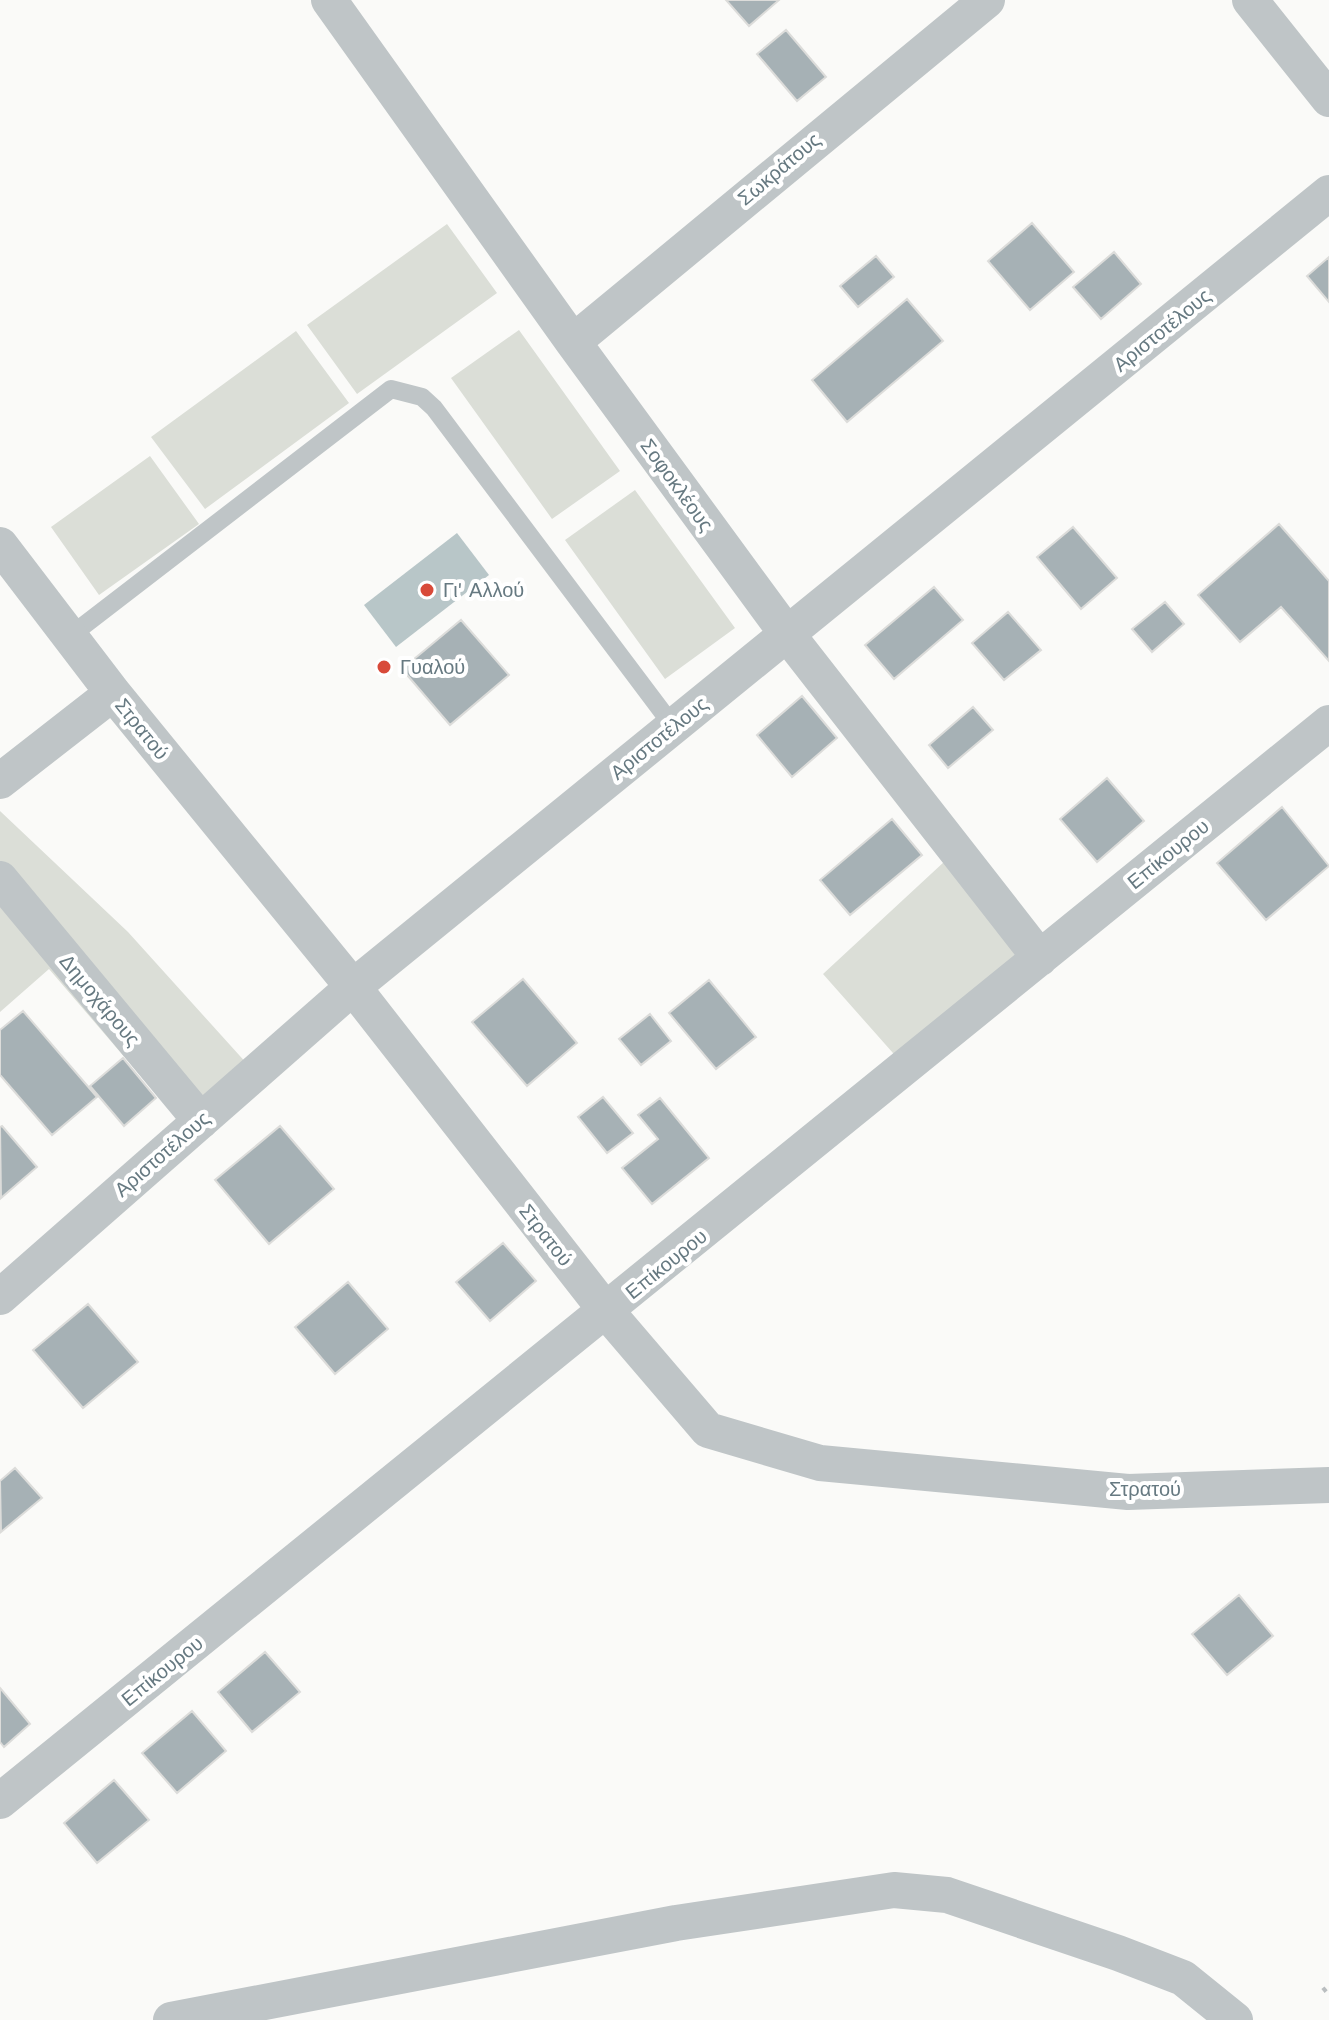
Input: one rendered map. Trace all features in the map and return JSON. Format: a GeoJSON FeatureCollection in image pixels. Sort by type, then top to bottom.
{"type":"FeatureCollection","features":[{"type":"Feature","properties":{"kind":"street","name":"Σοφοκλέους"},"geometry":{"type":"LineString","coordinates":[[329,0],[573,342],[787,634],[1040,958]]}},
{"type":"Feature","properties":{"kind":"street","name":"Σωκράτους"},"geometry":{"type":"LineString","coordinates":[[573,342],[987,0]]}},
{"type":"Feature","properties":{"kind":"street"},"geometry":{"type":"LineString","coordinates":[[1250,0],[1329,99]]}},
{"type":"Feature","properties":{"kind":"street","name":"Αριστοτέλους"},"geometry":{"type":"LineString","coordinates":[[0,1297],[353,987],[1329,193]]}},
{"type":"Feature","properties":{"kind":"street","name":"Στρατού"},"geometry":{"type":"LineString","coordinates":[[0,545],[113,693],[353,987],[607,1312],[708,1430],[820,1463],[1128,1492],[1329,1485]]}},
{"type":"Feature","properties":{"kind":"street"},"geometry":{"type":"LineString","coordinates":[[0,781],[113,693]]}},
{"type":"Feature","properties":{"kind":"street","name":"Επίκουρου"},"geometry":{"type":"LineString","coordinates":[[1,1800],[607,1312],[1329,723]]}},
{"type":"Feature","properties":{"kind":"street","name":"Δημοχάρους"},"geometry":{"type":"LineString","coordinates":[[0,879],[201,1121]]}},
{"type":"Feature","properties":{"kind":"street"},"geometry":{"type":"LineString","coordinates":[[171,2020],[676,1923],[894,1890],[947,1895],[1131,1958],[1183,1978],[1235,2020]]}},
{"type":"Feature","properties":{"kind":"lane"},"geometry":{"type":"LineString","coordinates":[[70,636],[391,389],[407,391],[434,408],[673,726]]}},
{"type":"Feature","properties":{"kind":"path"},"geometry":{"type":"LineString","coordinates":[[1323,1991],[1329,1986]]}},
{"type":"Feature","properties":{"kind":"shaded area"},"geometry":{"type":"Polygon","coordinates":[[[447,224],[497,293],[357,394],[307,325],[447,224]]]}},
{"type":"Feature","properties":{"kind":"shaded area"},"geometry":{"type":"Polygon","coordinates":[[[519,330],[620,471],[552,519],[451,378],[519,330]]]}},
{"type":"Feature","properties":{"kind":"shaded area"},"geometry":{"type":"Polygon","coordinates":[[[296,331],[349,403],[205,509],[151,437],[296,331]]]}},
{"type":"Feature","properties":{"kind":"shaded area"},"geometry":{"type":"Polygon","coordinates":[[[150,456],[199,524],[99,595],[51,527],[150,456]]]}},
{"type":"Feature","properties":{"kind":"shaded area"},"geometry":{"type":"Polygon","coordinates":[[[635,490],[735,628],[665,679],[565,540],[635,490]]]}},
{"type":"Feature","properties":{"kind":"shaded area","name":"Γι' Αλλού"},"geometry":{"type":"Polygon","coordinates":[[[457,533],[489,575],[396,647],[364,605],[457,533]]]}},
{"type":"Feature","properties":{"kind":"shaded area"},"geometry":{"type":"Polygon","coordinates":[[[0,811],[128,932],[267,1086],[199,1144],[49,969],[0,1012],[0,811]]]}},
{"type":"Feature","properties":{"kind":"shaded area"},"geometry":{"type":"Polygon","coordinates":[[[945,861],[1040,974],[916,1079],[823,974],[945,861]]]}},
{"type":"Feature","properties":{"kind":"building"},"geometry":{"type":"Polygon","coordinates":[[[726,0],[779,0],[749,26],[726,0]]]}},
{"type":"Feature","properties":{"kind":"building"},"geometry":{"type":"Polygon","coordinates":[[[786,30],[826,77],[797,101],[757,54],[786,30]]]}},
{"type":"Feature","properties":{"kind":"building"},"geometry":{"type":"Polygon","coordinates":[[[1032,223],[1074,272],[1030,310],[988,261],[1032,223]]]}},
{"type":"Feature","properties":{"kind":"building"},"geometry":{"type":"Polygon","coordinates":[[[1114,252],[1141,284],[1101,319],[1073,287],[1114,252]]]}},
{"type":"Feature","properties":{"kind":"building"},"geometry":{"type":"Polygon","coordinates":[[[876,256],[894,277],[858,307],[840,286],[876,256]]]}},
{"type":"Feature","properties":{"kind":"building"},"geometry":{"type":"Polygon","coordinates":[[[1329,257],[1329,302],[1307,276],[1329,257]]]}},
{"type":"Feature","properties":{"kind":"building"},"geometry":{"type":"Polygon","coordinates":[[[907,299],[943,341],[847,422],[812,380],[907,299]]]}},
{"type":"Feature","properties":{"kind":"building"},"geometry":{"type":"Polygon","coordinates":[[[1279,524],[1329,581],[1329,661],[1281,607],[1240,642],[1198,595],[1279,524]]]}},
{"type":"Feature","properties":{"kind":"building"},"geometry":{"type":"Polygon","coordinates":[[[1073,527],[1117,578],[1081,609],[1037,557],[1073,527]]]}},
{"type":"Feature","properties":{"kind":"building"},"geometry":{"type":"Polygon","coordinates":[[[934,587],[963,620],[894,679],[865,645],[934,587]]]}},
{"type":"Feature","properties":{"kind":"building"},"geometry":{"type":"Polygon","coordinates":[[[1165,602],[1184,624],[1152,652],[1132,629],[1165,602]]]}},
{"type":"Feature","properties":{"kind":"building"},"geometry":{"type":"Polygon","coordinates":[[[1008,612],[1041,650],[1004,680],[972,643],[1008,612]]]}},
{"type":"Feature","properties":{"kind":"building"},"geometry":{"type":"Polygon","coordinates":[[[461,620],[509,675],[450,725],[402,669],[461,620]]]}},
{"type":"Feature","properties":{"kind":"building"},"geometry":{"type":"Polygon","coordinates":[[[802,696],[837,738],[792,777],[757,735],[802,696]]]}},
{"type":"Feature","properties":{"kind":"building"},"geometry":{"type":"Polygon","coordinates":[[[973,707],[993,730],[948,768],[929,745],[973,707]]]}},
{"type":"Feature","properties":{"kind":"building"},"geometry":{"type":"Polygon","coordinates":[[[1107,778],[1144,821],[1097,862],[1060,819],[1107,778]]]}},
{"type":"Feature","properties":{"kind":"building"},"geometry":{"type":"Polygon","coordinates":[[[1282,807],[1329,866],[1266,920],[1217,863],[1282,807]]]}},
{"type":"Feature","properties":{"kind":"building"},"geometry":{"type":"Polygon","coordinates":[[[892,819],[922,855],[850,915],[820,880],[892,819]]]}},
{"type":"Feature","properties":{"kind":"building"},"geometry":{"type":"Polygon","coordinates":[[[523,979],[577,1043],[527,1086],[472,1022],[523,979]]]}},
{"type":"Feature","properties":{"kind":"building"},"geometry":{"type":"Polygon","coordinates":[[[709,980],[756,1037],[716,1069],[669,1013],[709,980]]]}},
{"type":"Feature","properties":{"kind":"building"},"geometry":{"type":"Polygon","coordinates":[[[23,1011],[97,1097],[52,1135],[0,1075],[0,1030],[23,1011]]]}},
{"type":"Feature","properties":{"kind":"building"},"geometry":{"type":"Polygon","coordinates":[[[650,1014],[671,1041],[641,1065],[619,1039],[650,1014]]]}},
{"type":"Feature","properties":{"kind":"building"},"geometry":{"type":"Polygon","coordinates":[[[123,1058],[156,1098],[124,1126],[90,1086],[123,1058]]]}},
{"type":"Feature","properties":{"kind":"building"},"geometry":{"type":"Polygon","coordinates":[[[603,1097],[633,1133],[607,1153],[578,1117],[603,1097]]]}},
{"type":"Feature","properties":{"kind":"building"},"geometry":{"type":"Polygon","coordinates":[[[660,1098],[709,1158],[652,1204],[622,1168],[658,1139],[638,1115],[660,1098]]]}},
{"type":"Feature","properties":{"kind":"building"},"geometry":{"type":"Polygon","coordinates":[[[280,1126],[334,1189],[269,1244],[215,1180],[280,1126]]]}},
{"type":"Feature","properties":{"kind":"building"},"geometry":{"type":"Polygon","coordinates":[[[0,1127],[37,1167],[1,1198],[0,1127]]]}},
{"type":"Feature","properties":{"kind":"building"},"geometry":{"type":"Polygon","coordinates":[[[503,1243],[536,1281],[490,1321],[456,1282],[503,1243]]]}},
{"type":"Feature","properties":{"kind":"building"},"geometry":{"type":"Polygon","coordinates":[[[348,1282],[388,1329],[335,1374],[295,1327],[348,1282]]]}},
{"type":"Feature","properties":{"kind":"building"},"geometry":{"type":"Polygon","coordinates":[[[88,1304],[138,1362],[83,1408],[33,1350],[88,1304]]]}},
{"type":"Feature","properties":{"kind":"building"},"geometry":{"type":"Polygon","coordinates":[[[15,1468],[42,1498],[1,1532],[0,1481],[15,1468]]]}},
{"type":"Feature","properties":{"kind":"building"},"geometry":{"type":"Polygon","coordinates":[[[1239,1595],[1273,1636],[1227,1675],[1192,1634],[1239,1595]]]}},
{"type":"Feature","properties":{"kind":"building"},"geometry":{"type":"Polygon","coordinates":[[[265,1652],[300,1692],[252,1732],[218,1692],[265,1652]]]}},
{"type":"Feature","properties":{"kind":"building"},"geometry":{"type":"Polygon","coordinates":[[[0,1688],[30,1724],[4,1747],[0,1742],[0,1688]]]}},
{"type":"Feature","properties":{"kind":"building"},"geometry":{"type":"Polygon","coordinates":[[[192,1711],[226,1751],[177,1793],[142,1753],[192,1711]]]}},
{"type":"Feature","properties":{"kind":"building"},"geometry":{"type":"Polygon","coordinates":[[[114,1780],[149,1820],[97,1863],[64,1823],[114,1780]]]}},
{"type":"Feature","properties":{"kind":"place","name":"Γι' Αλλού"},"geometry":{"type":"Point","coordinates":[427,590]}},
{"type":"Feature","properties":{"kind":"place","name":"Γυαλού"},"geometry":{"type":"Point","coordinates":[384,667]}}]}
